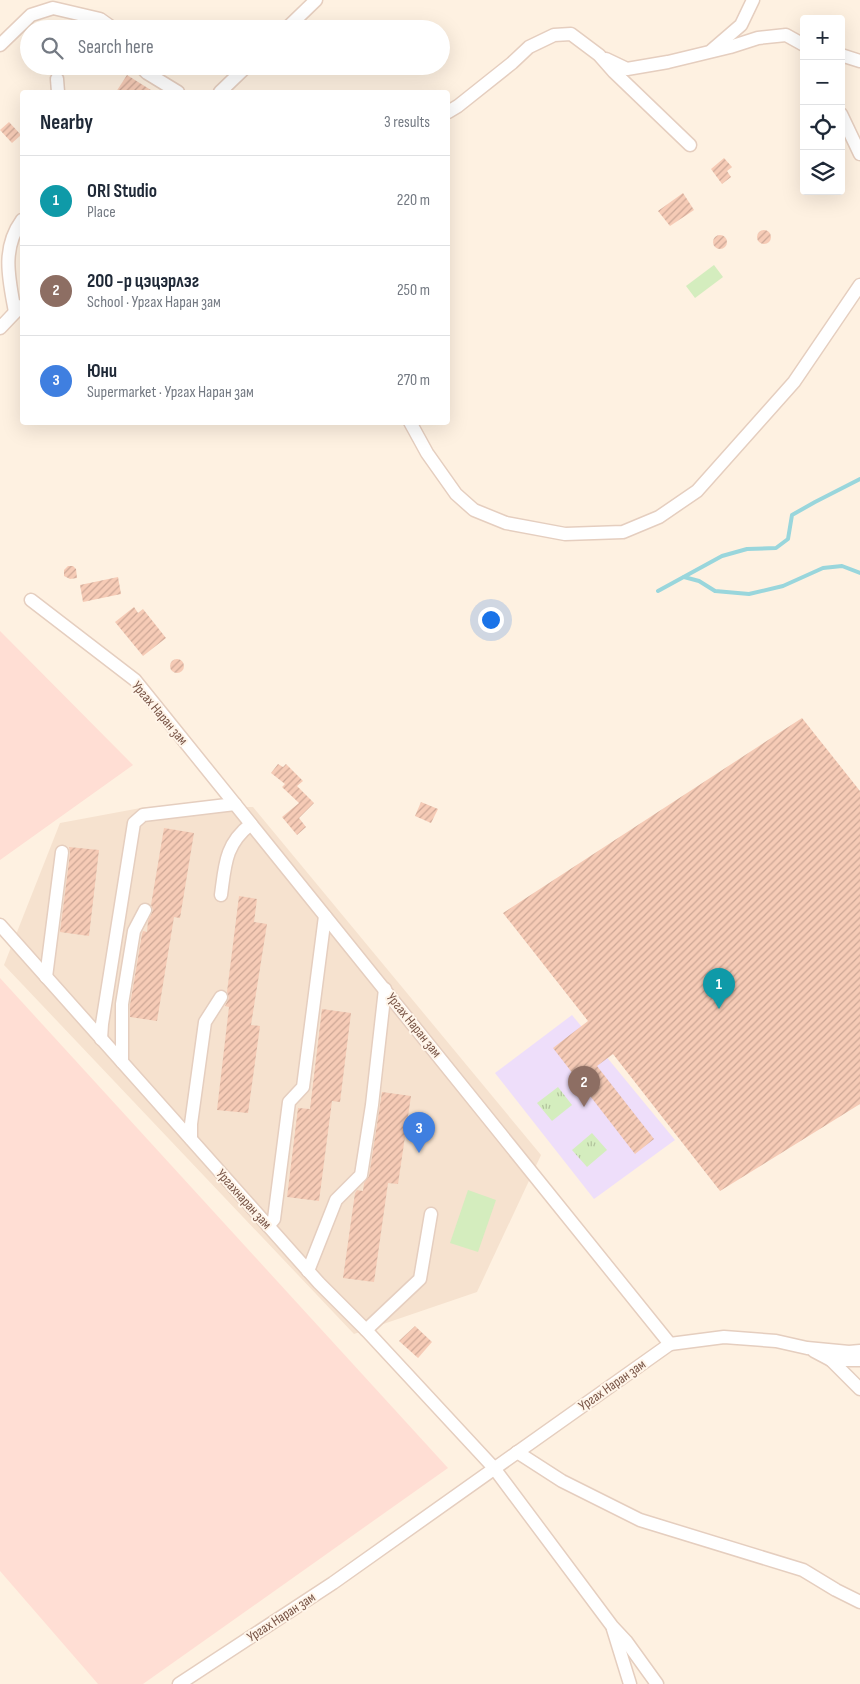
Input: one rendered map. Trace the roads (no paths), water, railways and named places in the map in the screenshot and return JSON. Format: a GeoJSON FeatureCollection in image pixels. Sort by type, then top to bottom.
{"type":"FeatureCollection","features":[{"type":"Feature","properties":{"kind":"street"},"geometry":{"type":"LineString","coordinates":[[295,20],[316,0]]}},
{"type":"Feature","properties":{"kind":"street"},"geometry":{"type":"LineString","coordinates":[[711,52],[741,25],[752,0]]}},
{"type":"Feature","properties":{"kind":"street"},"geometry":{"type":"LineString","coordinates":[[26,20],[31,15],[53,8],[100,20]]}},
{"type":"Feature","properties":{"kind":"street"},"geometry":{"type":"LineString","coordinates":[[0,45],[20,26]]}},
{"type":"Feature","properties":{"kind":"street"},"geometry":{"type":"LineString","coordinates":[[450,111],[512,63],[529,47],[554,35],[571,34],[599,55],[627,69],[711,52],[758,38],[786,35],[800,43]]}},
{"type":"Feature","properties":{"kind":"street"},"geometry":{"type":"LineString","coordinates":[[599,55],[614,72],[690,145]]}},
{"type":"Feature","properties":{"kind":"street"},"geometry":{"type":"LineString","coordinates":[[845,55],[860,61]]}},
{"type":"Feature","properties":{"kind":"street"},"geometry":{"type":"LineString","coordinates":[[151,75],[175,90]]}},
{"type":"Feature","properties":{"kind":"street"},"geometry":{"type":"LineString","coordinates":[[222,90],[238,75]]}},
{"type":"Feature","properties":{"kind":"street"},"geometry":{"type":"LineString","coordinates":[[57,79],[58,90]]}},
{"type":"Feature","properties":{"kind":"street"},"geometry":{"type":"LineString","coordinates":[[845,122],[860,154]]}},
{"type":"Feature","properties":{"kind":"street"},"geometry":{"type":"LineString","coordinates":[[0,328],[19,308],[7,266],[10,246],[20,224]]}},
{"type":"Feature","properties":{"kind":"street"},"geometry":{"type":"LineString","coordinates":[[412,425],[427,453],[456,494],[474,510],[506,523],[565,534],[623,532],[659,517],[696,491],[794,382],[860,285]]}},
{"type":"Feature","properties":{"kind":"street","name":"Ургах Наран зам"},"geometry":{"type":"LineString","coordinates":[[32,600],[135,680],[670,1344],[333,1583],[179,1684]]}},
{"type":"Feature","properties":{"kind":"street"},"geometry":{"type":"LineString","coordinates":[[102,1039],[102,1024],[134,823],[143,815],[235,804]]}},
{"type":"Feature","properties":{"kind":"street"},"geometry":{"type":"LineString","coordinates":[[221,895],[227,856],[232,844],[241,831],[251,824]]}},
{"type":"Feature","properties":{"kind":"street"},"geometry":{"type":"LineString","coordinates":[[46,977],[62,852]]}},
{"type":"Feature","properties":{"kind":"street"},"geometry":{"type":"LineString","coordinates":[[122,1062],[122,1004],[134,931],[145,910]]}},
{"type":"Feature","properties":{"kind":"street"},"geometry":{"type":"LineString","coordinates":[[268,1226],[274,1219],[289,1102],[303,1087],[325,916]]}},
{"type":"Feature","properties":{"kind":"street","name":"Ургахнаран зам"},"geometry":{"type":"LineString","coordinates":[[0,924],[308,1271],[366,1330],[494,1468],[612,1626]]}},
{"type":"Feature","properties":{"kind":"street","name":"Ургах Наран зам"},"geometry":{"type":"LineString","coordinates":[[308,1271],[336,1200],[361,1175],[372,1105],[385,990]]}},
{"type":"Feature","properties":{"kind":"street"},"geometry":{"type":"LineString","coordinates":[[191,1139],[191,1124],[205,1022],[221,997]]}},
{"type":"Feature","properties":{"kind":"street"},"geometry":{"type":"LineString","coordinates":[[366,1330],[420,1279],[431,1214]]}},
{"type":"Feature","properties":{"kind":"street"},"geometry":{"type":"LineString","coordinates":[[670,1344],[724,1337],[776,1341],[807,1348],[849,1352],[860,1351]]}},
{"type":"Feature","properties":{"kind":"street"},"geometry":{"type":"LineString","coordinates":[[807,1348],[831,1360],[860,1390]]}},
{"type":"Feature","properties":{"kind":"street"},"geometry":{"type":"LineString","coordinates":[[831,1360],[860,1360]]}},
{"type":"Feature","properties":{"kind":"street"},"geometry":{"type":"LineString","coordinates":[[517,1452],[562,1481],[640,1520],[803,1570],[860,1602]]}},
{"type":"Feature","properties":{"kind":"street"},"geometry":{"type":"LineString","coordinates":[[612,1626],[630,1684]]}},
{"type":"Feature","properties":{"kind":"street"},"geometry":{"type":"LineString","coordinates":[[612,1626],[626,1641],[657,1684]]}},
{"type":"Feature","properties":{"kind":"waterway"},"geometry":{"type":"LineString","coordinates":[[658,591],[722,556],[747,549],[776,548],[788,539],[792,515],[860,479]]}},
{"type":"Feature","properties":{"kind":"waterway"},"geometry":{"type":"LineString","coordinates":[[684,577],[699,581],[715,591],[749,594],[783,586],[823,568],[842,566],[860,573]]}},
{"type":"Feature","properties":{"kind":"place","name":"ORI Studio"},"geometry":{"type":"Point","coordinates":[719,1009]}},
{"type":"Feature","properties":{"kind":"place","name":"200 -р цэцэрлэг"},"geometry":{"type":"Point","coordinates":[584,1107]}},
{"type":"Feature","properties":{"kind":"place","name":"Юни"},"geometry":{"type":"Point","coordinates":[419,1153]}}]}
